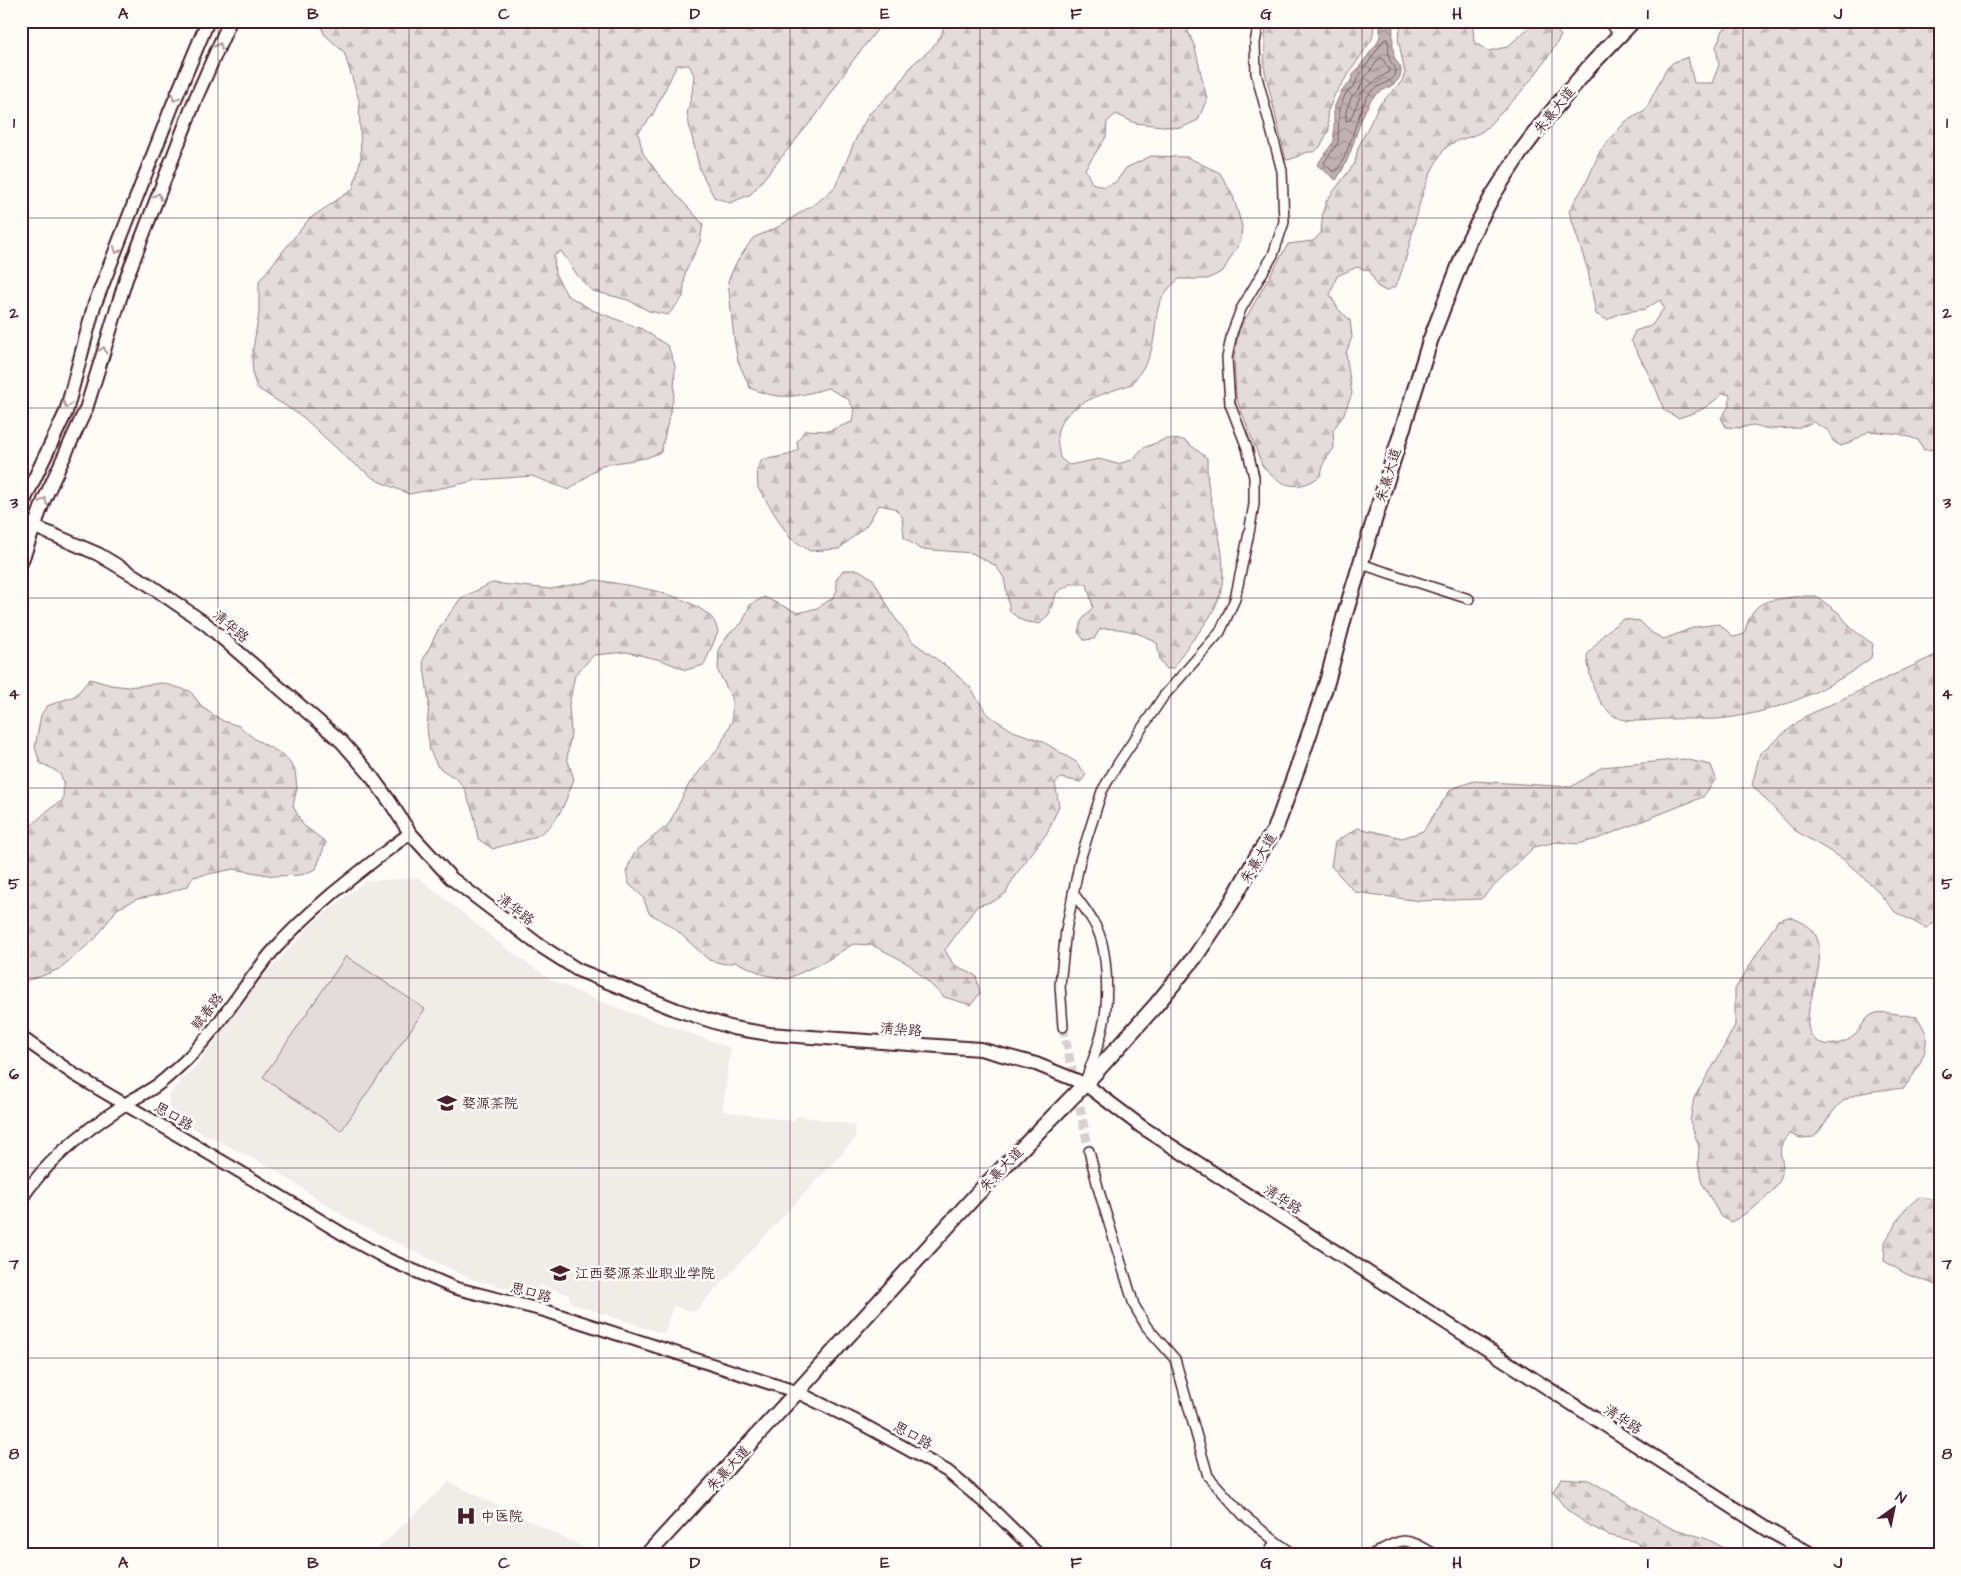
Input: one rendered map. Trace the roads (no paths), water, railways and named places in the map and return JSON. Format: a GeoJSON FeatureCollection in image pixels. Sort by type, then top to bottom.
{"type":"FeatureCollection","features":[{"type":"Feature","properties":{"kind":"main road"},"geometry":{"type":"LineString","coordinates":[[21,507],[66,412],[94,306],[171,109],[208,21]]}},
{"type":"Feature","properties":{"kind":"main road"},"geometry":{"type":"LineString","coordinates":[[21,563],[27,524],[86,409],[126,279],[195,100],[230,21]]}},
{"type":"Feature","properties":{"kind":"main road","name":"朱熹大道"},"geometry":{"type":"LineString","coordinates":[[647,1555],[976,1195],[1085,1084],[1156,1005],[1194,957],[1231,903],[1258,855],[1275,830],[1327,682],[1345,614],[1430,341],[1445,297],[1470,238],[1520,153],[1563,98],[1633,21]]}},
{"type":"Feature","properties":{"kind":"main road","name":"清华路"},"geometry":{"type":"LineString","coordinates":[[27,524],[98,554],[148,584],[206,624],[342,742],[369,773],[410,834],[451,878],[539,945],[578,970],[677,1010],[733,1028],[769,1034],[980,1049],[1036,1064],[1085,1084],[1142,1127],[1768,1530],[1813,1555]]}},
{"type":"Feature","properties":{"kind":"street"},"geometry":{"type":"LineString","coordinates":[[1063,1027],[1060,985],[1066,930],[1083,852],[1102,791],[1163,697],[1220,632],[1235,599],[1254,504],[1254,478],[1248,448],[1230,404],[1227,358],[1238,316],[1273,255],[1284,222],[1282,170],[1256,73],[1255,43],[1258,21]]}},
{"type":"Feature","properties":{"kind":"street"},"geometry":{"type":"LineString","coordinates":[[1609,21],[1619,35]]}},
{"type":"Feature","properties":{"kind":"street"},"geometry":{"type":"LineString","coordinates":[[1361,564],[1469,599]]}},
{"type":"Feature","properties":{"kind":"street","name":"赋春路"},"geometry":{"type":"LineString","coordinates":[[21,1199],[31,1184],[54,1158],[88,1129],[124,1104],[157,1086],[186,1060],[222,1020],[244,985],[274,950],[326,899],[410,834]]}},
{"type":"Feature","properties":{"kind":"street"},"geometry":{"type":"LineString","coordinates":[[1073,894],[1096,926],[1102,942],[1106,974],[1105,1015],[1102,1031],[1085,1084]]}},
{"type":"Feature","properties":{"kind":"street","name":"思口路"},"geometry":{"type":"LineString","coordinates":[[21,1037],[75,1075],[390,1260],[455,1288],[546,1311],[797,1392],[862,1424],[947,1471],[992,1508],[1039,1555]]}},
{"type":"Feature","properties":{"kind":"street"},"geometry":{"type":"LineString","coordinates":[[1089,1151],[1099,1192],[1113,1231],[1134,1304],[1146,1326],[1175,1359],[1208,1476],[1243,1515],[1295,1555]]}},
{"type":"Feature","properties":{"kind":"street"},"geometry":{"type":"LineString","coordinates":[[1268,1555],[1275,1541]]}},
{"type":"Feature","properties":{"kind":"street"},"geometry":{"type":"LineString","coordinates":[[1371,1555],[1398,1542],[1407,1541],[1416,1542],[1436,1555]]}},
{"type":"Feature","properties":{"kind":"water"},"geometry":{"type":"Polygon","coordinates":[[[1380,21],[1393,21],[1394,56],[1401,73],[1395,83],[1378,93],[1371,100],[1361,120],[1347,161],[1336,180],[1317,165],[1334,141],[1334,108],[1342,90],[1350,83],[1353,75],[1378,42],[1380,21]]]}},
{"type":"Feature","properties":{"kind":"tunnel"},"geometry":{"type":"LineString","coordinates":[[1063,1027],[1089,1151]]}},
{"type":"Feature","properties":{"kind":"place","name":"婺源茶院"},"geometry":{"type":"Point","coordinates":[447,1103]}},
{"type":"Feature","properties":{"kind":"place","name":"江西婺源茶业职业学院"},"geometry":{"type":"Point","coordinates":[560,1273]}},
{"type":"Feature","properties":{"kind":"place","name":"中医院"},"geometry":{"type":"Point","coordinates":[466,1516]}}]}
